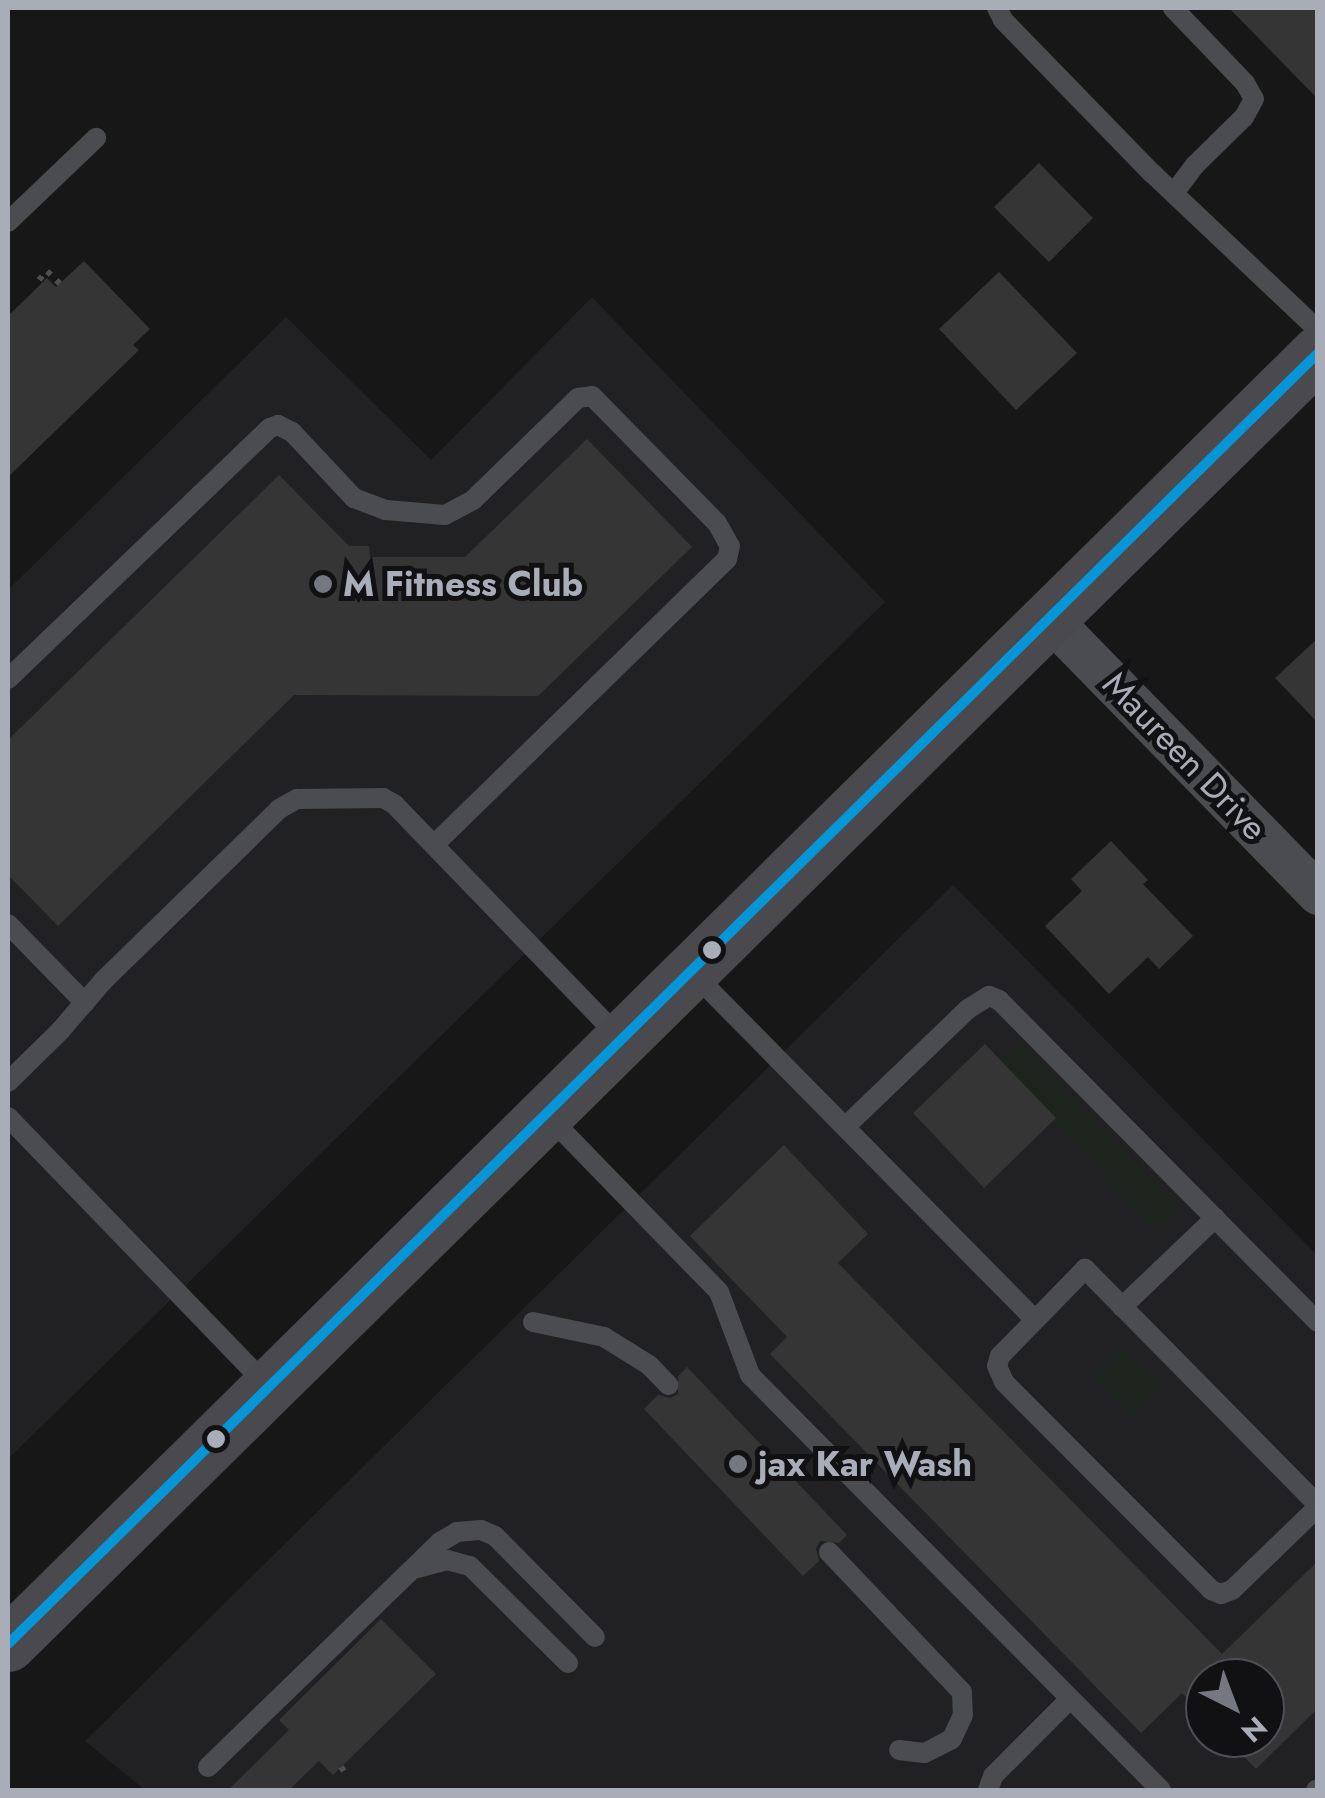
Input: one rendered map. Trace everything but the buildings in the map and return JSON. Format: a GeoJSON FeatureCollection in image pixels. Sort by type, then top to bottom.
{"type":"FeatureCollection","features":[{"type":"Feature","properties":{"kind":"main road"},"geometry":{"type":"LineString","coordinates":[[8,1644],[690,970],[1052,620],[1318,352]]}},
{"type":"Feature","properties":{"kind":"street","name":"Maureen Drive"},"geometry":{"type":"LineString","coordinates":[[1052,620],[1318,894]]}},
{"type":"Feature","properties":{"kind":"lane"},"geometry":{"type":"LineString","coordinates":[[997,8],[1003,20],[1174,193],[1318,330]]}},
{"type":"Feature","properties":{"kind":"lane"},"geometry":{"type":"LineString","coordinates":[[1172,8],[1245,82],[1254,99],[1244,117],[1194,165],[1174,193]]}},
{"type":"Feature","properties":{"kind":"lane"},"geometry":{"type":"LineString","coordinates":[[8,222],[96,138]]}},
{"type":"Feature","properties":{"kind":"lane"},"geometry":{"type":"LineString","coordinates":[[8,679],[270,428],[278,426],[292,432],[354,498],[386,510],[445,514],[461,510],[473,500],[578,398],[592,396],[717,523],[730,546],[727,559],[435,844]]}},
{"type":"Feature","properties":{"kind":"lane"},"geometry":{"type":"LineString","coordinates":[[8,1082],[287,803],[383,798],[435,844],[621,1038]]}},
{"type":"Feature","properties":{"kind":"lane"},"geometry":{"type":"LineString","coordinates":[[8,924],[84,1003]]}},
{"type":"Feature","properties":{"kind":"lane"},"geometry":{"type":"LineString","coordinates":[[690,970],[1034,1319]]}},
{"type":"Feature","properties":{"kind":"lane"},"geometry":{"type":"LineString","coordinates":[[845,1127],[968,1008],[989,996],[1008,1006],[1318,1322]]}},
{"type":"Feature","properties":{"kind":"lane"},"geometry":{"type":"LineString","coordinates":[[545,1113],[719,1292],[750,1375],[1160,1790]]}},
{"type":"Feature","properties":{"kind":"lane"},"geometry":{"type":"LineString","coordinates":[[8,1116],[268,1386]]}},
{"type":"Feature","properties":{"kind":"lane"},"geometry":{"type":"LineString","coordinates":[[1122,1307],[1215,1218]]}},
{"type":"Feature","properties":{"kind":"lane"},"geometry":{"type":"LineString","coordinates":[[1085,1269],[1122,1307],[1318,1506],[1232,1590],[1221,1594],[1211,1590],[999,1375],[1000,1356],[1085,1269]]}},
{"type":"Feature","properties":{"kind":"lane"},"geometry":{"type":"LineString","coordinates":[[533,1322],[604,1338],[649,1365],[668,1385]]}},
{"type":"Feature","properties":{"kind":"lane"},"geometry":{"type":"LineString","coordinates":[[208,1767],[410,1572],[457,1532],[489,1532],[595,1636]]}},
{"type":"Feature","properties":{"kind":"lane"},"geometry":{"type":"LineString","coordinates":[[829,1552],[962,1692],[964,1715],[952,1739],[924,1753],[899,1750]]}},
{"type":"Feature","properties":{"kind":"lane"},"geometry":{"type":"LineString","coordinates":[[410,1572],[438,1561],[470,1566],[568,1663]]}},
{"type":"Feature","properties":{"kind":"lane"},"geometry":{"type":"LineString","coordinates":[[988,1790],[994,1776],[1070,1699]]}},
{"type":"Feature","properties":{"kind":"path"},"geometry":{"type":"LineString","coordinates":[[39,280],[48,271],[60,284]]}},
{"type":"Feature","properties":{"kind":"shaded area"},"geometry":{"type":"Polygon","coordinates":[[[592,297],[885,602],[8,1459],[8,590],[286,317],[431,460],[592,297]]]}},
{"type":"Feature","properties":{"kind":"shaded area"},"geometry":{"type":"Polygon","coordinates":[[[953,885],[1317,1255],[1317,1790],[145,1790],[85,1741],[953,885]]]}},
{"type":"Feature","properties":{"kind":"shaded area"},"geometry":{"type":"Polygon","coordinates":[[[1020,1043],[1175,1202],[1178,1208],[1163,1225],[1152,1225],[1052,1123],[1056,1118],[1000,1060],[1020,1043]]]}},
{"type":"Feature","properties":{"kind":"shaded area"},"geometry":{"type":"Polygon","coordinates":[[[1122,1350],[1160,1387],[1132,1415],[1095,1377],[1122,1350]]]}},
{"type":"Feature","properties":{"kind":"transit line"},"geometry":{"type":"LineString","coordinates":[[8,1644],[1318,353]]}},
{"type":"Feature","properties":{"kind":"place","name":"M Fitness Club"},"geometry":{"type":"Point","coordinates":[323,584]}},
{"type":"Feature","properties":{"kind":"place","name":"jax Kar Wash"},"geometry":{"type":"Point","coordinates":[738,1464]}}]}
